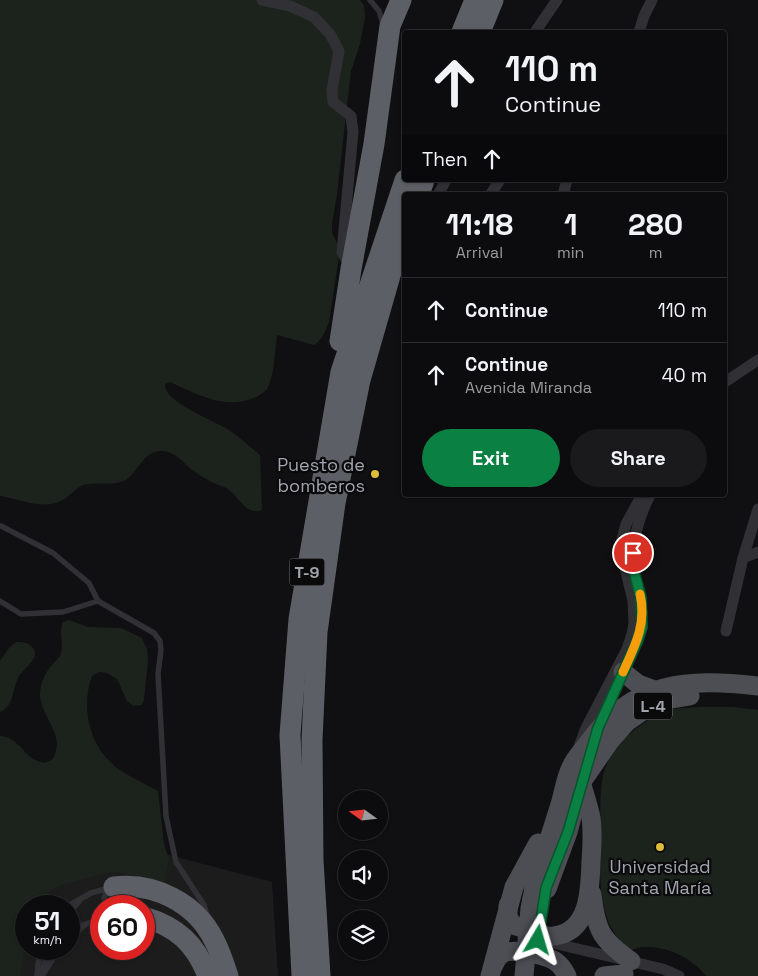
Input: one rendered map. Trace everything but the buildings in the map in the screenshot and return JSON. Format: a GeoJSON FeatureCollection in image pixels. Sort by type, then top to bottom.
{"type":"FeatureCollection","features":[{"type":"Feature","properties":{"kind":"highway"},"geometry":{"type":"LineString","coordinates":[[330,437],[331,381],[344,323],[351,269],[374,144],[390,26],[401,0]]}},
{"type":"Feature","properties":{"kind":"highway"},"geometry":{"type":"LineString","coordinates":[[463,30],[475,0]]}},
{"type":"Feature","properties":{"kind":"highway"},"geometry":{"type":"LineString","coordinates":[[481,30],[493,0]]}},
{"type":"Feature","properties":{"kind":"highway","name":"T-9"},"geometry":{"type":"LineString","coordinates":[[302,976],[290,735],[299,619],[341,372],[404,182]]}},
{"type":"Feature","properties":{"kind":"highway","name":"T-9"},"geometry":{"type":"LineString","coordinates":[[320,976],[313,860],[312,740],[317,632],[335,503],[360,380],[391,272],[402,242]]}},
{"type":"Feature","properties":{"kind":"highway"},"geometry":{"type":"LineString","coordinates":[[391,272],[402,255]]}},
{"type":"Feature","properties":{"kind":"highway"},"geometry":{"type":"LineString","coordinates":[[112,895],[124,886],[142,887],[154,890],[187,907],[200,919],[214,939],[228,976]]}},
{"type":"Feature","properties":{"kind":"highway"},"geometry":{"type":"LineString","coordinates":[[155,922],[170,927],[184,938],[197,955],[208,976]]}},
{"type":"Feature","properties":{"kind":"main road"},"geometry":{"type":"LineString","coordinates":[[623,672],[638,684],[654,690]]}},
{"type":"Feature","properties":{"kind":"main road","name":"L-4"},"geometry":{"type":"LineString","coordinates":[[536,976],[542,883],[560,802],[572,765],[598,728],[622,708],[654,690],[704,683],[758,686]]}},
{"type":"Feature","properties":{"kind":"main road","name":"L-4"},"geometry":{"type":"LineString","coordinates":[[524,976],[530,908],[568,832],[581,784],[618,732],[627,722],[647,708],[666,700],[696,695],[758,697]]}},
{"type":"Feature","properties":{"kind":"main road"},"geometry":{"type":"LineString","coordinates":[[508,905],[508,917],[513,925],[552,937],[566,932],[578,923],[587,905],[590,882],[591,818],[581,784],[598,728]]}},
{"type":"Feature","properties":{"kind":"main road","name":"L-4"},"geometry":{"type":"LineString","coordinates":[[491,975],[507,940],[508,905],[514,887],[560,802]]}},
{"type":"Feature","properties":{"kind":"main road"},"geometry":{"type":"LineString","coordinates":[[590,882],[598,928],[628,970],[604,976]]}},
{"type":"Feature","properties":{"kind":"main road","name":"L-4"},"geometry":{"type":"LineString","coordinates":[[491,975],[497,958],[501,954],[514,950],[553,960],[561,966],[567,976]]}},
{"type":"Feature","properties":{"kind":"street"},"geometry":{"type":"LineString","coordinates":[[262,0],[290,6],[314,16],[330,34],[339,51],[332,90],[332,102],[351,116],[353,132],[342,252],[351,269]]}},
{"type":"Feature","properties":{"kind":"street"},"geometry":{"type":"LineString","coordinates":[[536,30],[557,0]]}},
{"type":"Feature","properties":{"kind":"street"},"geometry":{"type":"LineString","coordinates":[[640,30],[652,0]]}},
{"type":"Feature","properties":{"kind":"street"},"geometry":{"type":"LineString","coordinates":[[727,381],[758,360]]}},
{"type":"Feature","properties":{"kind":"street"},"geometry":{"type":"LineString","coordinates":[[572,765],[586,728],[627,649],[632,634],[634,623],[633,601],[621,551],[621,543],[626,524],[641,497]]}},
{"type":"Feature","properties":{"kind":"street"},"geometry":{"type":"LineString","coordinates":[[598,728],[642,627],[641,598],[634,571],[633,553],[637,526],[649,497]]}},
{"type":"Feature","properties":{"kind":"street"},"geometry":{"type":"LineString","coordinates":[[726,631],[758,510]]}},
{"type":"Feature","properties":{"kind":"street"},"geometry":{"type":"LineString","coordinates":[[744,558],[758,552]]}},
{"type":"Feature","properties":{"kind":"street"},"geometry":{"type":"LineString","coordinates":[[507,940],[516,935],[628,970],[663,969],[679,976]]}},
{"type":"Feature","properties":{"kind":"lane"},"geometry":{"type":"LineString","coordinates":[[370,0],[379,10],[387,48]]}},
{"type":"Feature","properties":{"kind":"lane"},"geometry":{"type":"LineString","coordinates":[[1,526],[53,553],[89,583],[98,601],[154,633],[160,641],[161,650],[158,674],[166,816],[176,862],[204,905],[214,939]]}},
{"type":"Feature","properties":{"kind":"lane"},"geometry":{"type":"LineString","coordinates":[[0,601],[21,614],[63,612],[98,601]]}},
{"type":"Feature","properties":{"kind":"lane"},"geometry":{"type":"LineString","coordinates":[[80,901],[83,897]]}},
{"type":"Feature","properties":{"kind":"lane"},"geometry":{"type":"LineString","coordinates":[[80,899],[90,897]]}},
{"type":"Feature","properties":{"kind":"lane"},"geometry":{"type":"LineString","coordinates":[[80,926],[90,922]]}},
{"type":"Feature","properties":{"kind":"lane"},"geometry":{"type":"LineString","coordinates":[[80,929],[86,924]]}},
{"type":"Feature","properties":{"kind":"lane"},"geometry":{"type":"LineString","coordinates":[[40,976],[41,960]]}},
{"type":"Feature","properties":{"kind":"lane"},"geometry":{"type":"LineString","coordinates":[[40,976],[45,960]]}},
{"type":"Feature","properties":{"kind":"lane"},"geometry":{"type":"LineString","coordinates":[[40,976],[51,960]]}},
{"type":"Feature","properties":{"kind":"shaded area"},"geometry":{"type":"Polygon","coordinates":[[[0,0],[360,0],[364,6],[365,17],[360,44],[351,71],[332,224],[332,232],[338,246],[339,257],[329,322],[325,331],[314,345],[277,335],[274,364],[269,385],[263,393],[251,399],[241,402],[220,401],[210,399],[170,382],[165,384],[172,398],[229,430],[260,455],[262,510],[252,511],[227,488],[211,482],[171,453],[160,451],[149,455],[126,480],[117,483],[84,485],[63,500],[55,503],[32,503],[0,496],[0,0]]]}},
{"type":"Feature","properties":{"kind":"shaded area"},"geometry":{"type":"Polygon","coordinates":[[[69,620],[88,627],[121,628],[142,638],[147,649],[148,660],[142,705],[133,706],[127,701],[117,679],[107,673],[99,672],[92,676],[87,702],[88,715],[90,728],[95,740],[101,752],[110,762],[120,770],[158,791],[164,844],[169,860],[164,883],[110,872],[61,885],[46,895],[15,895],[15,960],[23,960],[20,976],[0,976],[0,736],[15,742],[34,760],[45,763],[53,759],[57,746],[56,738],[43,709],[40,692],[49,668],[60,656],[63,622],[69,620]]]}},
{"type":"Feature","properties":{"kind":"shaded area"},"geometry":{"type":"Polygon","coordinates":[[[16,642],[24,642],[29,645],[34,650],[34,659],[20,674],[8,706],[0,712],[0,661],[16,642]]]}},
{"type":"Feature","properties":{"kind":"shaded area","name":"Universidad Santa María"},"geometry":{"type":"Polygon","coordinates":[[[734,707],[758,710],[758,976],[706,976],[686,958],[661,948],[641,947],[628,952],[615,934],[605,912],[600,870],[601,798],[606,766],[626,737],[654,716],[678,708],[734,707]]]}},
{"type":"Feature","properties":{"kind":"shaded area"},"geometry":{"type":"Polygon","coordinates":[[[123,843],[272,882],[278,976],[0,976],[0,860],[123,843]]]}},
{"type":"Feature","properties":{"kind":"slow traffic"},"geometry":{"type":"LineString","coordinates":[[623,672],[642,627],[643,614],[640,594]]}},
{"type":"Feature","properties":{"kind":"place","name":"Puesto de bomberos"},"geometry":{"type":"Point","coordinates":[375,474]}},
{"type":"Feature","properties":{"kind":"place","name":"Universidad Santa María"},"geometry":{"type":"Point","coordinates":[660,847]}},
{"type":"Feature","properties":{"kind":"route"},"geometry":{"type":"LineString","coordinates":[[538,940],[546,888],[568,832],[598,728],[642,627],[643,614],[634,571],[633,553]]}}]}
